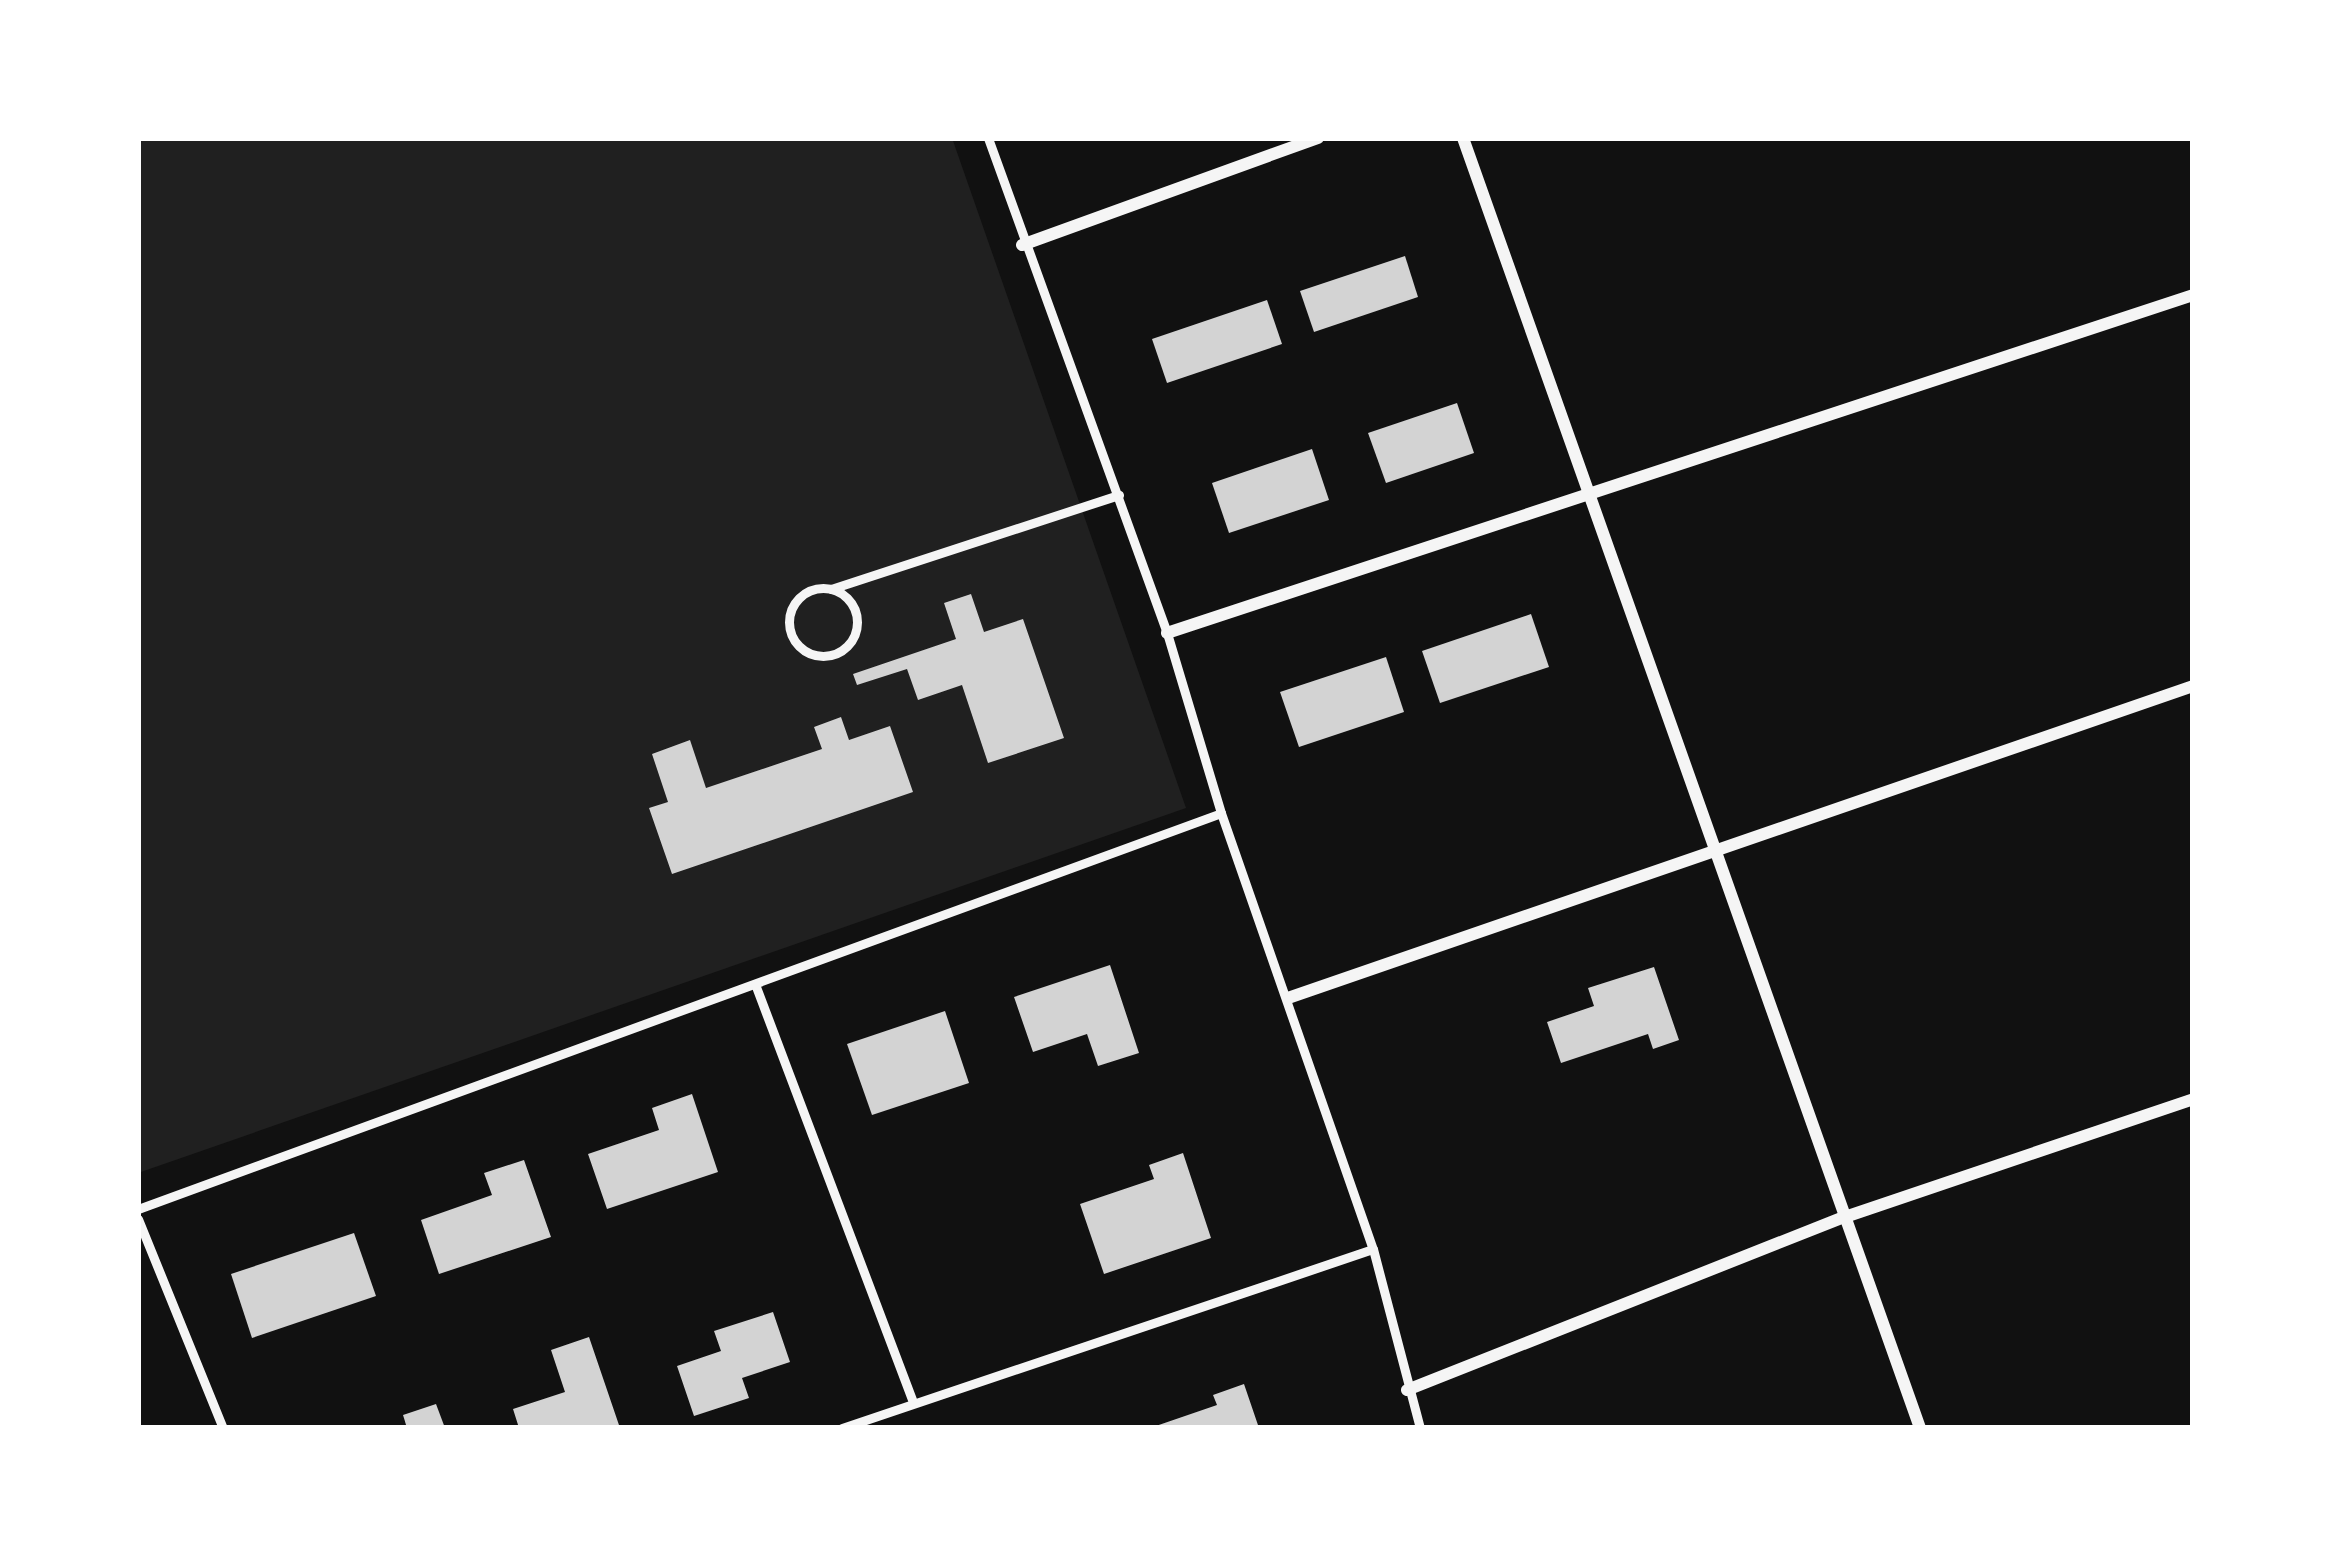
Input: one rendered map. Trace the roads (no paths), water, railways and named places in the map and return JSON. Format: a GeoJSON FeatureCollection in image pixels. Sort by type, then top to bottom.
{"type":"FeatureCollection","features":[{"type":"Feature","properties":{"kind":"street"},"geometry":{"type":"LineString","coordinates":[[1022,245],[1318,138]]}},
{"type":"Feature","properties":{"kind":"street"},"geometry":{"type":"LineString","coordinates":[[1463,138],[1920,1428]]}},
{"type":"Feature","properties":{"kind":"street"},"geometry":{"type":"LineString","coordinates":[[1167,633],[2193,295]]}},
{"type":"Feature","properties":{"kind":"street"},"geometry":{"type":"LineString","coordinates":[[1288,998],[2193,686]]}},
{"type":"Feature","properties":{"kind":"street"},"geometry":{"type":"LineString","coordinates":[[1407,1390],[1845,1216],[2193,1099]]}},
{"type":"Feature","properties":{"kind":"lane"},"geometry":{"type":"LineString","coordinates":[[988,138],[1022,245],[1167,633],[1221,813],[1373,1249],[1420,1428]]}},
{"type":"Feature","properties":{"kind":"lane"},"geometry":{"type":"LineString","coordinates":[[831,589],[850,601],[856,634],[840,652],[818,656],[792,637],[790,616],[809,591],[831,589],[1119,495]]}},
{"type":"Feature","properties":{"kind":"lane"},"geometry":{"type":"LineString","coordinates":[[138,1209],[1221,813]]}},
{"type":"Feature","properties":{"kind":"lane"},"geometry":{"type":"LineString","coordinates":[[755,984],[913,1402]]}},
{"type":"Feature","properties":{"kind":"lane"},"geometry":{"type":"LineString","coordinates":[[138,1219],[223,1428]]}},
{"type":"Feature","properties":{"kind":"lane"},"geometry":{"type":"LineString","coordinates":[[842,1428],[1373,1249]]}}]}
